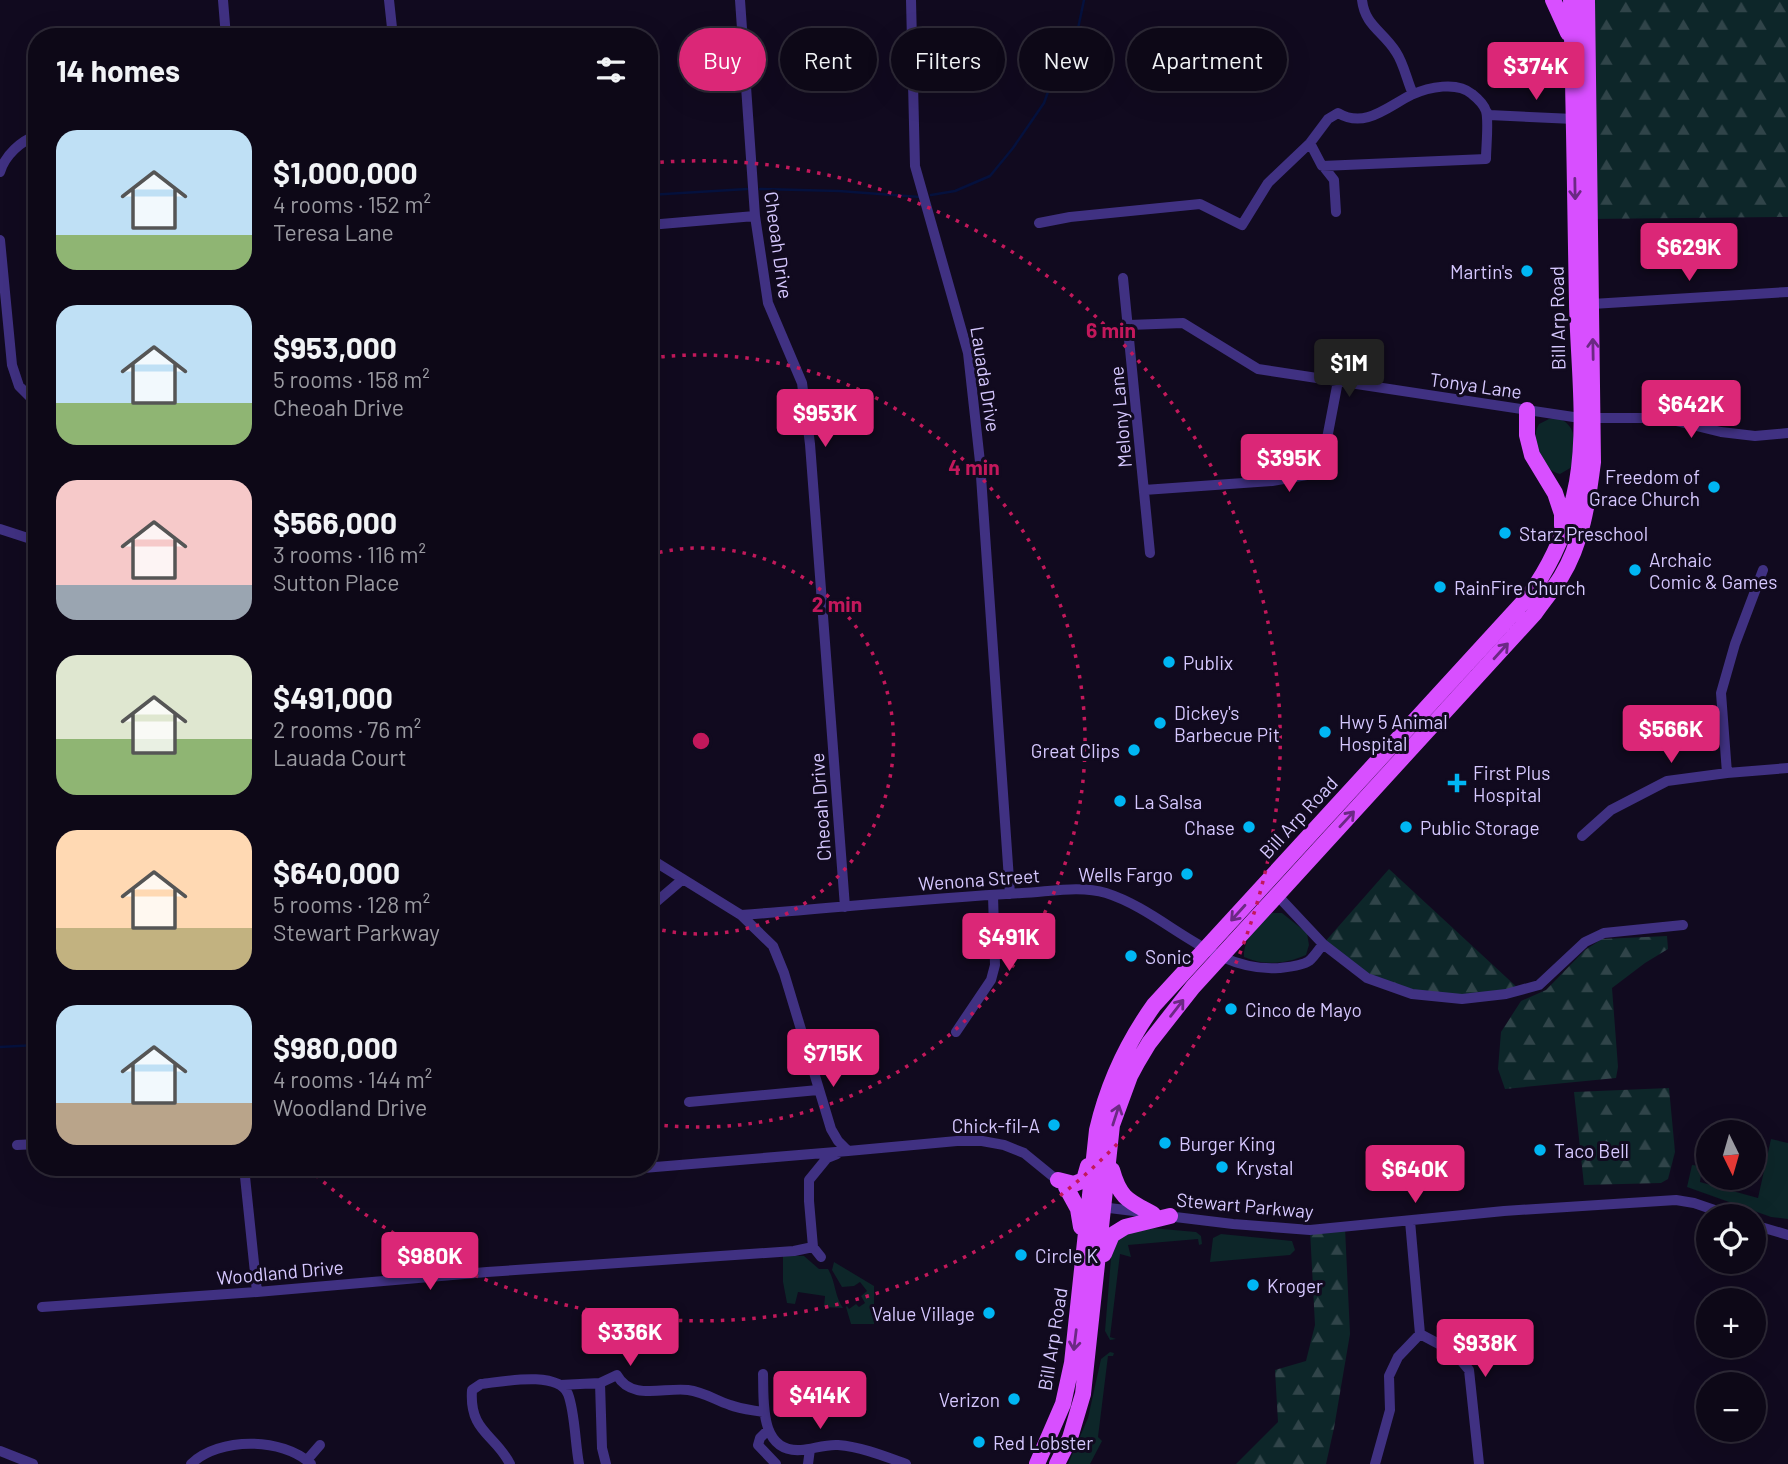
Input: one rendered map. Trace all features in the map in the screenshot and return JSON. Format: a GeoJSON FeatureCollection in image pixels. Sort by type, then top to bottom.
{"type":"FeatureCollection","features":[{"type":"Feature","properties":{"kind":"main road"},"geometry":{"type":"LineString","coordinates":[[1553,0],[1572,41]]}},
{"type":"Feature","properties":{"kind":"main road","name":"Bill Arp Road"},"geometry":{"type":"LineString","coordinates":[[1058,1464],[1070,1438],[1083,1394],[1112,1125],[1130,1076],[1149,1043],[1221,956],[1535,613],[1561,576],[1578,542],[1588,501],[1593,462],[1587,417],[1571,0]]}},
{"type":"Feature","properties":{"kind":"main road","name":"Bill Arp Road"},"geometry":{"type":"LineString","coordinates":[[1037,1464],[1063,1404],[1072,1363],[1097,1130],[1105,1096],[1132,1035],[1154,1005],[1521,605],[1545,573],[1563,538],[1577,482],[1582,428],[1587,417],[1592,304],[1587,0]]}},
{"type":"Feature","properties":{"kind":"main road"},"geometry":{"type":"LineString","coordinates":[[1527,410],[1527,435],[1532,455],[1545,475],[1562,514],[1563,538]]}},
{"type":"Feature","properties":{"kind":"main road"},"geometry":{"type":"LineString","coordinates":[[1545,475],[1555,480],[1565,480],[1573,476],[1579,463]]}},
{"type":"Feature","properties":{"kind":"main road"},"geometry":{"type":"LineString","coordinates":[[1062,1184],[1074,1184],[1084,1180],[1097,1130]]}},
{"type":"Feature","properties":{"kind":"main road"},"geometry":{"type":"LineString","coordinates":[[1109,1160],[1117,1189],[1128,1200],[1162,1215]]}},
{"type":"Feature","properties":{"kind":"main road"},"geometry":{"type":"LineString","coordinates":[[1062,1184],[1078,1209],[1085,1243]]}},
{"type":"Feature","properties":{"kind":"main road"},"geometry":{"type":"LineString","coordinates":[[1098,1265],[1112,1235],[1125,1227],[1162,1215]]}},
{"type":"Feature","properties":{"kind":"street"},"geometry":{"type":"LineString","coordinates":[[223,0],[225,28]]}},
{"type":"Feature","properties":{"kind":"street"},"geometry":{"type":"LineString","coordinates":[[389,0],[392,28]]}},
{"type":"Feature","properties":{"kind":"street","name":"Cheoah Drive"},"geometry":{"type":"LineString","coordinates":[[740,0],[755,215],[768,303],[798,373],[804,395],[810,444],[845,907]]}},
{"type":"Feature","properties":{"kind":"street","name":"Lauada Drive"},"geometry":{"type":"LineString","coordinates":[[911,0],[915,166],[968,353],[980,462],[1010,894]]}},
{"type":"Feature","properties":{"kind":"street"},"geometry":{"type":"LineString","coordinates":[[1362,0],[1363,12],[1398,55],[1413,94]]}},
{"type":"Feature","properties":{"kind":"street"},"geometry":{"type":"LineString","coordinates":[[1039,223],[1070,217],[1200,204],[1242,225],[1268,183],[1310,143],[1328,119],[1338,113],[1349,120],[1364,119],[1413,94],[1455,85],[1465,87],[1489,115],[1574,119]]}},
{"type":"Feature","properties":{"kind":"street"},"geometry":{"type":"LineString","coordinates":[[1323,166],[1486,159],[1486,111]]}},
{"type":"Feature","properties":{"kind":"street"},"geometry":{"type":"LineString","coordinates":[[0,172],[3,162],[28,138]]}},
{"type":"Feature","properties":{"kind":"street"},"geometry":{"type":"LineString","coordinates":[[1310,143],[1334,180],[1336,212]]}},
{"type":"Feature","properties":{"kind":"street"},"geometry":{"type":"LineString","coordinates":[[658,224],[755,215]]}},
{"type":"Feature","properties":{"kind":"street"},"geometry":{"type":"LineString","coordinates":[[0,240],[12,365],[19,386],[28,395]]}},
{"type":"Feature","properties":{"kind":"street","name":"Melony Lane"},"geometry":{"type":"LineString","coordinates":[[1123,278],[1150,554]]}},
{"type":"Feature","properties":{"kind":"street"},"geometry":{"type":"LineString","coordinates":[[1592,304],[1788,292]]}},
{"type":"Feature","properties":{"kind":"street","name":"Tonya Lane"},"geometry":{"type":"LineString","coordinates":[[1129,325],[1183,323],[1258,369],[1527,410],[1587,417],[1672,419],[1721,432],[1755,436],[1788,433]]}},
{"type":"Feature","properties":{"kind":"street"},"geometry":{"type":"LineString","coordinates":[[1144,490],[1272,481],[1318,473],[1338,381]]}},
{"type":"Feature","properties":{"kind":"street"},"geometry":{"type":"LineString","coordinates":[[0,528],[28,538]]}},
{"type":"Feature","properties":{"kind":"street"},"geometry":{"type":"LineString","coordinates":[[1727,773],[1721,693],[1735,644],[1763,570]]}},
{"type":"Feature","properties":{"kind":"street"},"geometry":{"type":"LineString","coordinates":[[1582,836],[1611,810],[1667,781],[1788,768]]}},
{"type":"Feature","properties":{"kind":"street"},"geometry":{"type":"LineString","coordinates":[[658,864],[741,915],[773,946],[784,973],[831,1129],[848,1151]]}},
{"type":"Feature","properties":{"kind":"street"},"geometry":{"type":"LineString","coordinates":[[658,900],[683,879]]}},
{"type":"Feature","properties":{"kind":"street","name":"Wenona Street"},"geometry":{"type":"LineString","coordinates":[[741,915],[1089,890],[1106,893],[1139,907],[1205,949],[1244,966],[1268,969],[1289,967],[1309,961],[1323,944]]}},
{"type":"Feature","properties":{"kind":"street"},"geometry":{"type":"LineString","coordinates":[[956,1032],[991,980],[995,965],[993,895]]}},
{"type":"Feature","properties":{"kind":"street"},"geometry":{"type":"LineString","coordinates":[[1277,895],[1323,944],[1367,978],[1412,994],[1462,999],[1506,994],[1539,985],[1585,942],[1604,933],[1682,925]]}},
{"type":"Feature","properties":{"kind":"street"},"geometry":{"type":"LineString","coordinates":[[689,1102],[818,1090]]}},
{"type":"Feature","properties":{"kind":"street"},"geometry":{"type":"LineString","coordinates":[[658,1167],[982,1141],[1004,1145],[1024,1153],[1088,1205]]}},
{"type":"Feature","properties":{"kind":"street"},"geometry":{"type":"LineString","coordinates":[[17,1145],[28,1144]]}},
{"type":"Feature","properties":{"kind":"street"},"geometry":{"type":"LineString","coordinates":[[821,1257],[813,1247],[808,1200],[809,1180],[827,1158],[848,1151]]}},
{"type":"Feature","properties":{"kind":"street"},"geometry":{"type":"LineString","coordinates":[[245,1176],[257,1292]]}},
{"type":"Feature","properties":{"kind":"street","name":"Stewart Parkway"},"geometry":{"type":"LineString","coordinates":[[1088,1205],[1301,1230],[1517,1210],[1676,1200],[1697,1204]]}},
{"type":"Feature","properties":{"kind":"street"},"geometry":{"type":"LineString","coordinates":[[1378,1463],[1391,1410],[1389,1376],[1398,1357],[1420,1334],[1410,1220]]}},
{"type":"Feature","properties":{"kind":"street"},"geometry":{"type":"LineString","coordinates":[[1766,1229],[1788,1235]]}},
{"type":"Feature","properties":{"kind":"street","name":"Woodland Drive"},"geometry":{"type":"LineString","coordinates":[[42,1307],[794,1251],[813,1247]]}},
{"type":"Feature","properties":{"kind":"street"},"geometry":{"type":"LineString","coordinates":[[1420,1334],[1454,1352],[1469,1370],[1479,1464]]}},
{"type":"Feature","properties":{"kind":"street"},"geometry":{"type":"LineString","coordinates":[[763,1374],[763,1412],[768,1430],[775,1440],[786,1448],[810,1449],[836,1445],[857,1448],[906,1464]]}},
{"type":"Feature","properties":{"kind":"street"},"geometry":{"type":"LineString","coordinates":[[510,1464],[499,1445],[486,1436],[478,1424],[472,1390],[481,1384],[545,1379],[560,1385],[600,1383],[617,1375],[622,1385],[630,1390],[701,1392],[730,1405],[763,1412]]}},
{"type":"Feature","properties":{"kind":"street"},"geometry":{"type":"LineString","coordinates":[[600,1383],[602,1448],[606,1464]]}},
{"type":"Feature","properties":{"kind":"street"},"geometry":{"type":"LineString","coordinates":[[560,1385],[568,1394],[579,1464]]}},
{"type":"Feature","properties":{"kind":"street"},"geometry":{"type":"LineString","coordinates":[[768,1430],[760,1438],[758,1445],[776,1464]]}},
{"type":"Feature","properties":{"kind":"street"},"geometry":{"type":"LineString","coordinates":[[191,1464],[209,1451],[224,1447],[270,1446],[285,1448],[309,1462],[320,1445]]}},
{"type":"Feature","properties":{"kind":"street"},"geometry":{"type":"LineString","coordinates":[[807,1464],[810,1449]]}},
{"type":"Feature","properties":{"kind":"street"},"geometry":{"type":"LineString","coordinates":[[0,1451],[33,1464]]}},
{"type":"Feature","properties":{"kind":"green space"},"geometry":{"type":"Polygon","coordinates":[[[1582,0],[1788,0],[1788,217],[1586,219],[1582,0]]]}},
{"type":"Feature","properties":{"kind":"green space"},"geometry":{"type":"Polygon","coordinates":[[[1558,418],[1570,426],[1574,439],[1572,467],[1560,474],[1542,461],[1535,438],[1539,424],[1558,418]]]}},
{"type":"Feature","properties":{"kind":"green space"},"geometry":{"type":"Polygon","coordinates":[[[1389,869],[1520,990],[1467,996],[1408,991],[1377,981],[1323,944],[1389,869]]]}},
{"type":"Feature","properties":{"kind":"green space"},"geometry":{"type":"Polygon","coordinates":[[[1272,913],[1282,913],[1307,933],[1309,945],[1306,955],[1275,963],[1244,957],[1252,932],[1272,913]]]}},
{"type":"Feature","properties":{"kind":"green space"},"geometry":{"type":"Polygon","coordinates":[[[1667,936],[1668,949],[1612,988],[1618,1067],[1616,1078],[1505,1089],[1498,1069],[1501,1032],[1521,1001],[1546,990],[1585,950],[1602,939],[1667,936]]]}},
{"type":"Feature","properties":{"kind":"green space"},"geometry":{"type":"Polygon","coordinates":[[[1669,1088],[1675,1152],[1668,1179],[1661,1183],[1584,1185],[1574,1092],[1669,1088]]]}},
{"type":"Feature","properties":{"kind":"green space"},"geometry":{"type":"Polygon","coordinates":[[[1771,1139],[1788,1143],[1788,1219],[1766,1215],[1766,1204],[1735,1204],[1687,1187],[1692,1165],[1696,1165],[1696,1190],[1729,1190],[1758,1198],[1760,1190],[1766,1190],[1766,1162],[1771,1139]]]}},
{"type":"Feature","properties":{"kind":"green space"},"geometry":{"type":"Polygon","coordinates":[[[1140,1227],[1196,1232],[1201,1236],[1202,1244],[1199,1245],[1198,1239],[1128,1245],[1131,1257],[1120,1254],[1110,1337],[1116,1339],[1110,1340],[1105,1331],[1112,1246],[1118,1236],[1140,1227]]]}},
{"type":"Feature","properties":{"kind":"green space"},"geometry":{"type":"Polygon","coordinates":[[[1345,1228],[1350,1334],[1326,1464],[1236,1464],[1278,1422],[1275,1370],[1306,1361],[1315,1325],[1310,1230],[1345,1228]]]}},
{"type":"Feature","properties":{"kind":"green space"},"geometry":{"type":"Polygon","coordinates":[[[1221,1234],[1292,1241],[1295,1250],[1290,1255],[1210,1262],[1213,1238],[1221,1234]]]}},
{"type":"Feature","properties":{"kind":"green space"},"geometry":{"type":"Polygon","coordinates":[[[783,1256],[804,1256],[819,1269],[828,1269],[843,1308],[824,1307],[825,1296],[798,1292],[795,1304],[787,1303],[783,1282],[783,1256]]]}},
{"type":"Feature","properties":{"kind":"green space"},"geometry":{"type":"Polygon","coordinates":[[[834,1262],[874,1286],[874,1324],[851,1324],[846,1307],[849,1309],[856,1304],[859,1307],[865,1303],[861,1296],[867,1291],[860,1282],[854,1286],[842,1287],[832,1270],[834,1262]]]}},
{"type":"Feature","properties":{"kind":"green space"},"geometry":{"type":"Polygon","coordinates":[[[1110,1352],[1114,1353],[1113,1356],[1108,1356],[1098,1437],[1102,1441],[1090,1464],[1068,1464],[1088,1418],[1101,1359],[1110,1352]]]}},
{"type":"Feature","properties":{"kind":"waterway"},"geometry":{"type":"LineString","coordinates":[[931,195],[955,191],[990,176],[1013,148],[1044,103],[1054,75],[1076,38],[1084,0]]}},
{"type":"Feature","properties":{"kind":"waterway"},"geometry":{"type":"LineString","coordinates":[[658,194],[747,189]]}},
{"type":"Feature","properties":{"kind":"waterway"},"geometry":{"type":"LineString","coordinates":[[760,189],[920,197]]}},
{"type":"Feature","properties":{"kind":"waterway"},"geometry":{"type":"LineString","coordinates":[[0,1047],[28,1045]]}},
{"type":"Feature","properties":{"kind":"place","name":"Martin's"},"geometry":{"type":"Point","coordinates":[1527,271]}},
{"type":"Feature","properties":{"kind":"place","name":"Freedom of Grace Church"},"geometry":{"type":"Point","coordinates":[1714,487]}},
{"type":"Feature","properties":{"kind":"place","name":"Starz Preschool"},"geometry":{"type":"Point","coordinates":[1505,533]}},
{"type":"Feature","properties":{"kind":"place","name":"Archaic Comic & Games"},"geometry":{"type":"Point","coordinates":[1635,570]}},
{"type":"Feature","properties":{"kind":"place","name":"RainFire Church"},"geometry":{"type":"Point","coordinates":[1440,587]}},
{"type":"Feature","properties":{"kind":"place","name":"Publix"},"geometry":{"type":"Point","coordinates":[1169,662]}},
{"type":"Feature","properties":{"kind":"place","name":"Dickey's Barbecue Pit"},"geometry":{"type":"Point","coordinates":[1160,723]}},
{"type":"Feature","properties":{"kind":"place","name":"Hwy 5 Animal Hospital"},"geometry":{"type":"Point","coordinates":[1325,732]}},
{"type":"Feature","properties":{"kind":"place","name":"Great Clips"},"geometry":{"type":"Point","coordinates":[1134,750]}},
{"type":"Feature","properties":{"kind":"place","name":"First Plus Hospital"},"geometry":{"type":"Point","coordinates":[1457,783]}},
{"type":"Feature","properties":{"kind":"place","name":"La Salsa"},"geometry":{"type":"Point","coordinates":[1120,801]}},
{"type":"Feature","properties":{"kind":"place","name":"Chase"},"geometry":{"type":"Point","coordinates":[1249,827]}},
{"type":"Feature","properties":{"kind":"place","name":"Public Storage"},"geometry":{"type":"Point","coordinates":[1406,827]}},
{"type":"Feature","properties":{"kind":"place","name":"Wells Fargo"},"geometry":{"type":"Point","coordinates":[1187,874]}},
{"type":"Feature","properties":{"kind":"place","name":"Sonic"},"geometry":{"type":"Point","coordinates":[1131,956]}},
{"type":"Feature","properties":{"kind":"place","name":"Cinco de Mayo"},"geometry":{"type":"Point","coordinates":[1231,1009]}},
{"type":"Feature","properties":{"kind":"place","name":"Chick-fil-A"},"geometry":{"type":"Point","coordinates":[1054,1125]}},
{"type":"Feature","properties":{"kind":"place","name":"Burger King"},"geometry":{"type":"Point","coordinates":[1165,1143]}},
{"type":"Feature","properties":{"kind":"place","name":"Taco Bell"},"geometry":{"type":"Point","coordinates":[1540,1150]}},
{"type":"Feature","properties":{"kind":"place","name":"Krystal"},"geometry":{"type":"Point","coordinates":[1222,1167]}},
{"type":"Feature","properties":{"kind":"place","name":"Circle K"},"geometry":{"type":"Point","coordinates":[1021,1255]}},
{"type":"Feature","properties":{"kind":"place","name":"Kroger"},"geometry":{"type":"Point","coordinates":[1253,1285]}},
{"type":"Feature","properties":{"kind":"place","name":"Value Village"},"geometry":{"type":"Point","coordinates":[989,1313]}},
{"type":"Feature","properties":{"kind":"place","name":"Verizon"},"geometry":{"type":"Point","coordinates":[1014,1399]}},
{"type":"Feature","properties":{"kind":"place","name":"Red Lobster"},"geometry":{"type":"Point","coordinates":[979,1442]}}]}
